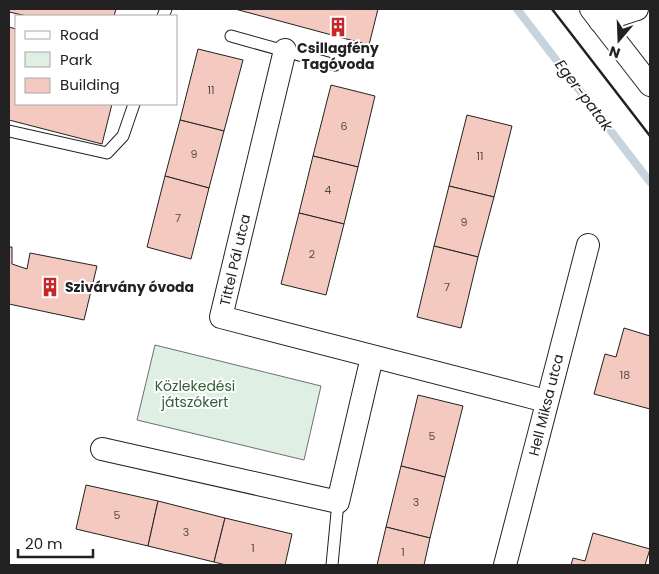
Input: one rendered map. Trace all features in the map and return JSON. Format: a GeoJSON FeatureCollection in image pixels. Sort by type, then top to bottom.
{"type":"FeatureCollection","features":[{"type":"Feature","properties":{"kind":"street"},"geometry":{"type":"LineString","coordinates":[[637,9],[595,15],[650,86]]}},
{"type":"Feature","properties":{"kind":"street","name":"Tittel Pál utca"},"geometry":{"type":"LineString","coordinates":[[285,50],[221,318],[546,401]]}},
{"type":"Feature","properties":{"kind":"street","name":"Hell Miksa utca"},"geometry":{"type":"LineString","coordinates":[[505,565],[588,245]]}},
{"type":"Feature","properties":{"kind":"street"},"geometry":{"type":"LineString","coordinates":[[102,449],[338,502],[372,357]]}},
{"type":"Feature","properties":{"kind":"lane"},"geometry":{"type":"LineString","coordinates":[[231,36],[335,65]]}},
{"type":"Feature","properties":{"kind":"lane"},"geometry":{"type":"LineString","coordinates":[[9,131],[107,153],[123,136],[134,105]]}},
{"type":"Feature","properties":{"kind":"lane"},"geometry":{"type":"LineString","coordinates":[[332,565],[338,502]]}},
{"type":"Feature","properties":{"kind":"green space","name":"Közlekedési játszókert"},"geometry":{"type":"Polygon","coordinates":[[[155,345],[321,386],[304,460],[137,420],[155,345]]]}},
{"type":"Feature","properties":{"kind":"building"},"geometry":{"type":"Polygon","coordinates":[[[9,9],[116,9],[114,15],[22,15],[9,12],[9,9]]]}},
{"type":"Feature","properties":{"kind":"building","name":"Csillagfény Tagóvoda"},"geometry":{"type":"Polygon","coordinates":[[[235,9],[378,9],[369,45],[235,9]]]}},
{"type":"Feature","properties":{"kind":"building"},"geometry":{"type":"Polygon","coordinates":[[[9,27],[15,29],[15,105],[112,105],[102,144],[9,120],[9,27]]]}},
{"type":"Feature","properties":{"kind":"building"},"geometry":{"type":"Polygon","coordinates":[[[198,49],[243,60],[224,131],[180,120],[198,49]]]}},
{"type":"Feature","properties":{"kind":"building"},"geometry":{"type":"Polygon","coordinates":[[[331,85],[375,96],[358,167],[313,156],[331,85]]]}},
{"type":"Feature","properties":{"kind":"building"},"geometry":{"type":"Polygon","coordinates":[[[467,115],[512,126],[494,197],[449,186],[467,115]]]}},
{"type":"Feature","properties":{"kind":"building"},"geometry":{"type":"Polygon","coordinates":[[[180,120],[224,131],[209,188],[165,176],[180,120]]]}},
{"type":"Feature","properties":{"kind":"building"},"geometry":{"type":"Polygon","coordinates":[[[313,156],[358,167],[344,224],[299,213],[313,156]]]}},
{"type":"Feature","properties":{"kind":"building"},"geometry":{"type":"Polygon","coordinates":[[[165,176],[209,188],[191,259],[147,247],[165,176]]]}},
{"type":"Feature","properties":{"kind":"building"},"geometry":{"type":"Polygon","coordinates":[[[449,186],[494,197],[478,257],[434,246],[449,186]]]}},
{"type":"Feature","properties":{"kind":"building"},"geometry":{"type":"Polygon","coordinates":[[[299,213],[344,224],[326,295],[281,284],[299,213]]]}},
{"type":"Feature","properties":{"kind":"building"},"geometry":{"type":"Polygon","coordinates":[[[434,246],[478,257],[461,328],[417,317],[434,246]]]}},
{"type":"Feature","properties":{"kind":"building","name":"Szivárvány óvoda"},"geometry":{"type":"Polygon","coordinates":[[[9,247],[12,247],[12,264],[27,269],[30,253],[97,266],[84,320],[9,304],[9,247]]]}},
{"type":"Feature","properties":{"kind":"building"},"geometry":{"type":"Polygon","coordinates":[[[624,328],[650,336],[650,409],[594,394],[605,354],[616,357],[624,328]]]}},
{"type":"Feature","properties":{"kind":"building"},"geometry":{"type":"Polygon","coordinates":[[[418,395],[463,406],[445,477],[401,466],[418,395]]]}},
{"type":"Feature","properties":{"kind":"building"},"geometry":{"type":"Polygon","coordinates":[[[401,466],[445,477],[430,538],[386,527],[401,466]]]}},
{"type":"Feature","properties":{"kind":"building"},"geometry":{"type":"Polygon","coordinates":[[[86,485],[158,501],[148,546],[76,529],[86,485]]]}},
{"type":"Feature","properties":{"kind":"building"},"geometry":{"type":"Polygon","coordinates":[[[158,501],[225,518],[214,562],[148,546],[158,501]]]}},
{"type":"Feature","properties":{"kind":"building"},"geometry":{"type":"Polygon","coordinates":[[[225,518],[292,534],[285,565],[226,565],[214,562],[225,518]]]}},
{"type":"Feature","properties":{"kind":"building"},"geometry":{"type":"Polygon","coordinates":[[[386,527],[430,538],[424,565],[377,565],[386,527]]]}},
{"type":"Feature","properties":{"kind":"building"},"geometry":{"type":"Polygon","coordinates":[[[593,533],[650,549],[645,565],[571,565],[573,558],[585,561],[593,533]]]}},
{"type":"Feature","properties":{"kind":"waterway","name":"Eger-patak"},"geometry":{"type":"LineString","coordinates":[[517,9],[650,182]]}},
{"type":"Feature","properties":{"kind":"wall"},"geometry":{"type":"LineString","coordinates":[[552,9],[650,136]]}},
{"type":"Feature","properties":{"kind":"place","name":"Csillagfény Tagóvoda"},"geometry":{"type":"Point","coordinates":[338,27]}},
{"type":"Feature","properties":{"kind":"place","name":"Szivárvány óvoda"},"geometry":{"type":"Point","coordinates":[50,287]}}]}
